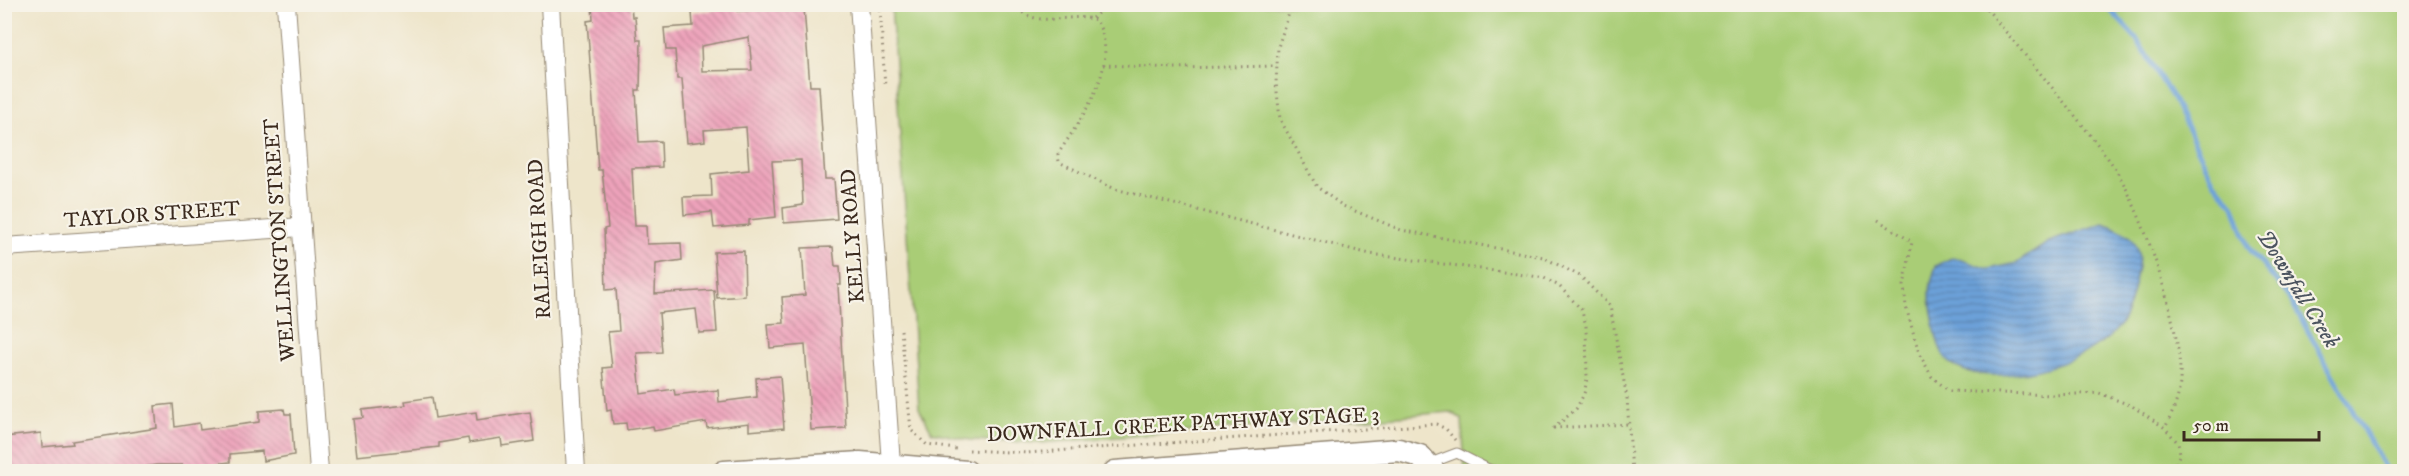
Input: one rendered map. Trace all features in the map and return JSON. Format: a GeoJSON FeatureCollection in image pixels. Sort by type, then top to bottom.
{"type":"FeatureCollection","features":[{"type":"Feature","properties":{"kind":"street","name":"WELLINGTON STREET"},"geometry":{"type":"LineString","coordinates":[[286,4],[319,471]]}},
{"type":"Feature","properties":{"kind":"street","name":"RALEIGH ROAD"},"geometry":{"type":"LineString","coordinates":[[550,4],[576,471]]}},
{"type":"Feature","properties":{"kind":"street","name":"KELLY ROAD"},"geometry":{"type":"LineString","coordinates":[[859,4],[891,464]]}},
{"type":"Feature","properties":{"kind":"street","name":"TAYLOR STREET"},"geometry":{"type":"LineString","coordinates":[[4,247],[302,227]]}},
{"type":"Feature","properties":{"kind":"street"},"geometry":{"type":"LineString","coordinates":[[1115,471],[1399,450],[1413,453],[1431,467]]}},
{"type":"Feature","properties":{"kind":"street"},"geometry":{"type":"LineString","coordinates":[[724,471],[830,464],[891,464],[967,471]]}},
{"type":"Feature","properties":{"kind":"lane"},"geometry":{"type":"LineString","coordinates":[[1431,467],[1457,453],[1494,471]]}},
{"type":"Feature","properties":{"kind":"path"},"geometry":{"type":"LineString","coordinates":[[880,4],[885,96]]}},
{"type":"Feature","properties":{"kind":"path"},"geometry":{"type":"LineString","coordinates":[[1014,4],[1028,16],[1042,20],[1083,16],[1096,20],[1103,31],[1106,56],[1103,65],[1079,126],[1058,154],[1059,162],[1115,189],[1370,254],[1544,278],[1570,295],[1581,309],[1586,325],[1587,380],[1584,394],[1576,409],[1554,428],[1629,424]]}},
{"type":"Feature","properties":{"kind":"path"},"geometry":{"type":"LineString","coordinates":[[1092,19],[1109,4]]}},
{"type":"Feature","properties":{"kind":"path"},"geometry":{"type":"LineString","coordinates":[[1292,4],[1278,46],[1276,83],[1280,119],[1317,187],[1343,206],[1401,230],[1543,257],[1580,276],[1610,306],[1627,398],[1632,471]]}},
{"type":"Feature","properties":{"kind":"path"},"geometry":{"type":"LineString","coordinates":[[1983,4],[2111,162],[2139,216],[2159,274],[2175,341],[2180,378],[2177,403],[2165,428]]}},
{"type":"Feature","properties":{"kind":"path"},"geometry":{"type":"LineString","coordinates":[[1103,65],[1174,68],[1277,66]]}},
{"type":"Feature","properties":{"kind":"path"},"geometry":{"type":"LineString","coordinates":[[1878,220],[1912,242],[1904,286],[1906,307],[1919,353],[1932,377],[1949,391],[2029,395],[2099,393],[2132,406],[2165,428],[2178,443],[2180,453],[2176,463],[2165,471]]}},
{"type":"Feature","properties":{"kind":"path","name":"DOWNFALL CREEK PATHWAY STAGE 3"},"geometry":{"type":"LineString","coordinates":[[901,328],[911,430],[927,445],[1006,454],[1436,424],[1455,436],[1457,453]]}},
{"type":"Feature","properties":{"kind":"green space"},"geometry":{"type":"Polygon","coordinates":[[[891,5],[2404,5],[2404,471],[1465,471],[1462,419],[1451,412],[1040,443],[970,440],[932,432],[919,408],[891,5]]]}},
{"type":"Feature","properties":{"kind":"water"},"geometry":{"type":"Polygon","coordinates":[[[2103,223],[2120,230],[2132,240],[2136,246],[2139,262],[2127,311],[2115,331],[2083,354],[2040,370],[1994,375],[1974,373],[1950,363],[1937,339],[1931,305],[1930,287],[1936,266],[1953,257],[1989,269],[2017,263],[2049,242],[2103,223]]]}},
{"type":"Feature","properties":{"kind":"building"},"geometry":{"type":"Polygon","coordinates":[[[592,4],[631,4],[632,17],[635,17],[637,40],[641,40],[640,90],[636,90],[639,142],[661,141],[662,167],[632,168],[635,226],[646,226],[647,244],[681,243],[682,260],[656,264],[655,294],[714,290],[717,332],[699,333],[696,309],[659,313],[662,352],[637,353],[641,394],[674,389],[675,395],[718,390],[719,402],[757,397],[756,378],[780,376],[784,428],[749,431],[749,423],[707,428],[706,422],[654,431],[653,426],[627,430],[626,423],[613,424],[611,410],[607,411],[603,368],[612,367],[608,332],[619,331],[616,289],[606,290],[604,229],[608,228],[602,170],[598,170],[587,21],[593,20],[592,4]]]}},
{"type":"Feature","properties":{"kind":"building"},"geometry":{"type":"Polygon","coordinates":[[[737,8],[737,11],[804,8],[810,86],[819,86],[825,179],[834,179],[837,219],[784,223],[783,208],[803,205],[801,160],[772,161],[776,217],[749,220],[749,225],[714,228],[712,212],[684,215],[683,197],[712,196],[711,174],[749,170],[746,127],[704,130],[705,141],[687,143],[682,79],[677,79],[675,50],[666,50],[664,28],[693,26],[692,12],[737,8]],[[749,37],[701,46],[702,71],[752,70],[749,37]]]}},
{"type":"Feature","properties":{"kind":"building"},"geometry":{"type":"Polygon","coordinates":[[[833,247],[835,266],[840,266],[841,285],[838,285],[846,428],[811,430],[805,345],[770,348],[768,324],[784,323],[782,297],[805,295],[802,248],[833,247]]]}},
{"type":"Feature","properties":{"kind":"building"},"geometry":{"type":"Polygon","coordinates":[[[744,251],[745,296],[717,298],[714,252],[744,251]]]}},
{"type":"Feature","properties":{"kind":"building"},"geometry":{"type":"Polygon","coordinates":[[[432,397],[435,418],[476,412],[477,420],[530,412],[534,441],[502,446],[501,438],[469,443],[468,438],[439,443],[439,447],[357,456],[353,419],[363,418],[362,410],[406,405],[405,401],[432,397]]]}},
{"type":"Feature","properties":{"kind":"building"},"geometry":{"type":"Polygon","coordinates":[[[173,404],[175,427],[199,423],[200,430],[259,422],[259,411],[284,409],[285,414],[291,414],[294,455],[263,461],[262,451],[230,454],[230,462],[184,468],[183,465],[156,465],[118,471],[4,471],[4,437],[41,433],[42,447],[73,444],[72,441],[157,428],[155,406],[173,404]]]}},
{"type":"Feature","properties":{"kind":"waterway","name":"Downfall Creek"},"geometry":{"type":"LineString","coordinates":[[2105,4],[2136,38],[2172,97],[2214,182],[2234,206],[2248,247],[2290,299],[2387,472]]}}]}
